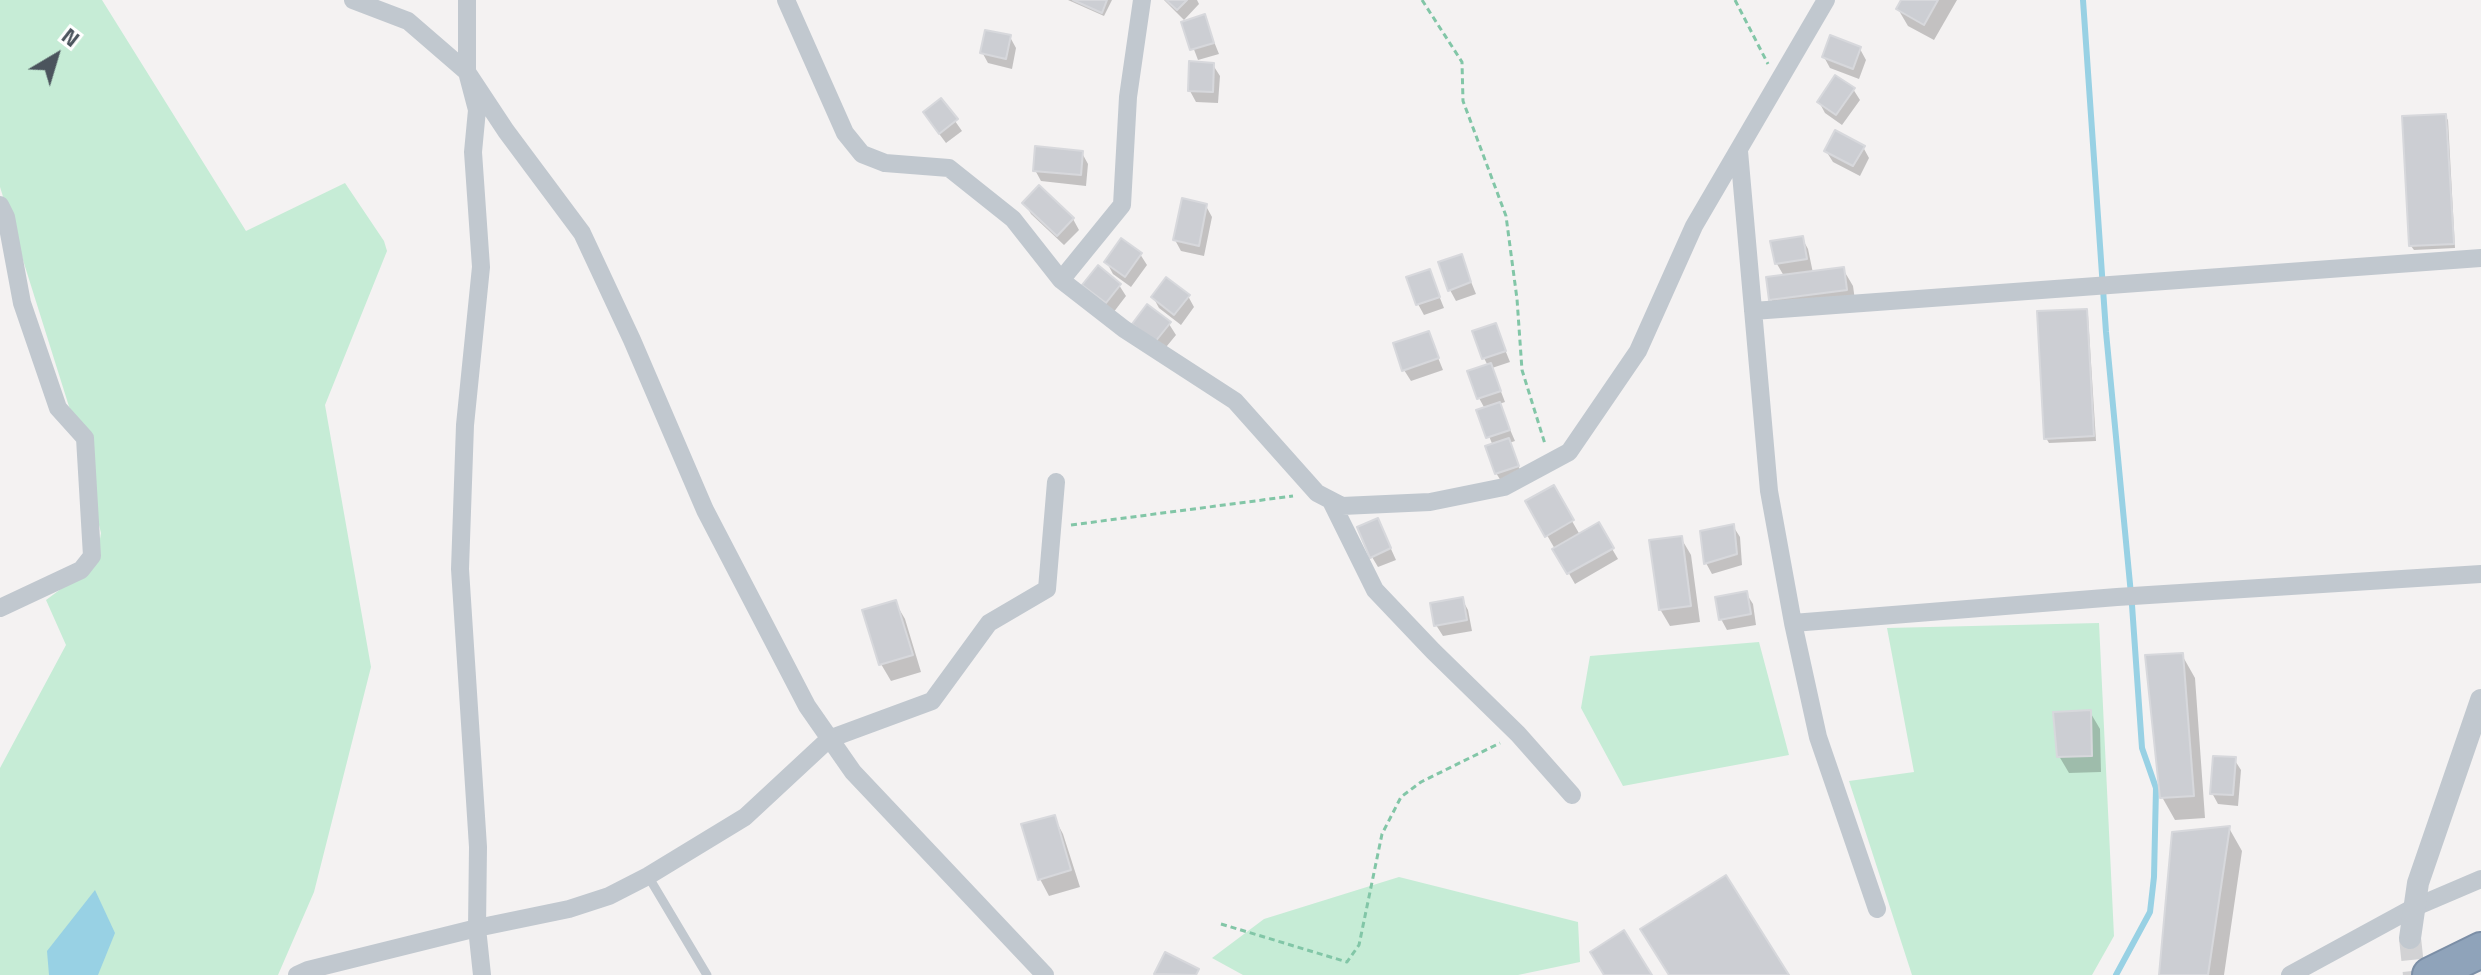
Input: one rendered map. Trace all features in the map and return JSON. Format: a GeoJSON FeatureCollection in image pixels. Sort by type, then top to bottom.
{"type":"FeatureCollection","features":[{"type":"Feature","properties":{"kind":"highway"},"geometry":{"type":"LineString","coordinates":[[2430,975],[2481,950]]}},
{"type":"Feature","properties":{"kind":"street"},"geometry":{"type":"LineString","coordinates":[[353,0],[408,21],[467,72],[506,131],[582,233],[705,510],[807,706],[853,772],[1045,975]]}},
{"type":"Feature","properties":{"kind":"street"},"geometry":{"type":"LineString","coordinates":[[467,0],[467,72],[477,110],[473,152],[481,267],[465,425],[460,569],[478,847],[477,928],[482,975]]}},
{"type":"Feature","properties":{"kind":"street"},"geometry":{"type":"LineString","coordinates":[[786,0],[845,133],[862,154],[885,163],[949,168],[1013,219],[1061,280],[1124,329],[1235,401],[1324,497],[1375,590],[1518,734],[1572,795]]}},
{"type":"Feature","properties":{"kind":"street"},"geometry":{"type":"LineString","coordinates":[[1061,280],[1122,205],[1128,97],[1142,0]]}},
{"type":"Feature","properties":{"kind":"street"},"geometry":{"type":"LineString","coordinates":[[1324,497],[1342,506],[1430,502],[1504,487],[1569,452],[1638,351],[1694,226],[1826,0]]}},
{"type":"Feature","properties":{"kind":"street"},"geometry":{"type":"LineString","coordinates":[[1739,151],[1769,491],[1793,623],[1818,737],[1877,909]]}},
{"type":"Feature","properties":{"kind":"street"},"geometry":{"type":"LineString","coordinates":[[0,205],[6,217],[22,303],[58,408],[85,438],[92,556],[81,570],[0,608]]}},
{"type":"Feature","properties":{"kind":"street"},"geometry":{"type":"LineString","coordinates":[[1753,311],[2481,258]]}},
{"type":"Feature","properties":{"kind":"street"},"geometry":{"type":"LineString","coordinates":[[297,975],[477,928],[569,909],[609,896],[745,817],[829,739],[932,701],[989,623],[1047,589],[1056,482]]}},
{"type":"Feature","properties":{"kind":"street"},"geometry":{"type":"LineString","coordinates":[[1793,623],[2143,595],[2481,574]]}},
{"type":"Feature","properties":{"kind":"street"},"geometry":{"type":"LineString","coordinates":[[2410,938],[2418,883],[2481,700]]}},
{"type":"Feature","properties":{"kind":"street"},"geometry":{"type":"LineString","coordinates":[[2290,975],[2413,908],[2481,879]]}},
{"type":"Feature","properties":{"kind":"lane"},"geometry":{"type":"LineString","coordinates":[[648,876],[707,975]]}},
{"type":"Feature","properties":{"kind":"path"},"geometry":{"type":"LineString","coordinates":[[1422,0],[1462,62],[1463,101],[1506,216],[1522,370],[1551,462]]}},
{"type":"Feature","properties":{"kind":"path"},"geometry":{"type":"LineString","coordinates":[[1735,0],[1760,52],[1779,80]]}},
{"type":"Feature","properties":{"kind":"path"},"geometry":{"type":"LineString","coordinates":[[1051,527],[1324,497]]}},
{"type":"Feature","properties":{"kind":"path"},"geometry":{"type":"LineString","coordinates":[[1221,924],[1347,962],[1359,945],[1382,834],[1401,797],[1421,782],[1518,734]]}},
{"type":"Feature","properties":{"kind":"green space"},"geometry":{"type":"Polygon","coordinates":[[[0,0],[102,0],[246,231],[345,183],[384,241],[387,251],[325,405],[371,667],[314,892],[278,975],[0,975],[0,768],[66,645],[46,600],[96,563],[101,533],[72,416],[0,187],[0,0]]]}},
{"type":"Feature","properties":{"kind":"green space"},"geometry":{"type":"Polygon","coordinates":[[[2099,623],[2114,936],[2092,975],[1912,975],[1849,781],[1914,772],[1887,628],[2099,623]]]}},
{"type":"Feature","properties":{"kind":"green space"},"geometry":{"type":"Polygon","coordinates":[[[1759,642],[1789,755],[1623,786],[1581,708],[1590,656],[1759,642]]]}},
{"type":"Feature","properties":{"kind":"green space"},"geometry":{"type":"Polygon","coordinates":[[[1399,877],[1578,922],[1580,962],[1518,975],[1243,975],[1212,958],[1264,919],[1399,877]]]}},
{"type":"Feature","properties":{"kind":"water"},"geometry":{"type":"Polygon","coordinates":[[[95,890],[115,933],[98,975],[49,975],[47,951],[95,890]]]}},
{"type":"Feature","properties":{"kind":"building"},"geometry":{"type":"Polygon","coordinates":[[[1073,0],[1107,0],[1102,13],[1073,0]]]}},
{"type":"Feature","properties":{"kind":"building"},"geometry":{"type":"Polygon","coordinates":[[[1166,0],[1187,0],[1177,10],[1166,0]]]}},
{"type":"Feature","properties":{"kind":"building"},"geometry":{"type":"Polygon","coordinates":[[[1901,0],[1938,0],[1924,25],[1896,9],[1901,0]]]}},
{"type":"Feature","properties":{"kind":"building"},"geometry":{"type":"Polygon","coordinates":[[[1205,14],[1214,43],[1190,50],[1181,22],[1205,14]]]}},
{"type":"Feature","properties":{"kind":"building"},"geometry":{"type":"Polygon","coordinates":[[[985,30],[1011,35],[1006,59],[980,53],[985,30]]]}},
{"type":"Feature","properties":{"kind":"building"},"geometry":{"type":"Polygon","coordinates":[[[1830,35],[1861,47],[1853,69],[1822,57],[1830,35]]]}},
{"type":"Feature","properties":{"kind":"building"},"geometry":{"type":"Polygon","coordinates":[[[1189,61],[1214,63],[1213,92],[1188,91],[1189,61]]]}},
{"type":"Feature","properties":{"kind":"building"},"geometry":{"type":"Polygon","coordinates":[[[1835,75],[1855,88],[1836,115],[1817,102],[1835,75]]]}},
{"type":"Feature","properties":{"kind":"building"},"geometry":{"type":"Polygon","coordinates":[[[941,98],[958,119],[939,134],[923,112],[941,98]]]}},
{"type":"Feature","properties":{"kind":"building"},"geometry":{"type":"Polygon","coordinates":[[[2446,114],[2454,244],[2409,246],[2402,116],[2446,114]]]}},
{"type":"Feature","properties":{"kind":"building"},"geometry":{"type":"Polygon","coordinates":[[[1835,130],[1865,146],[1853,166],[1824,151],[1835,130]]]}},
{"type":"Feature","properties":{"kind":"building"},"geometry":{"type":"Polygon","coordinates":[[[1035,146],[1083,151],[1081,175],[1033,171],[1035,146]]]}},
{"type":"Feature","properties":{"kind":"building"},"geometry":{"type":"Polygon","coordinates":[[[1039,185],[1074,218],[1057,236],[1022,203],[1039,185]]]}},
{"type":"Feature","properties":{"kind":"building"},"geometry":{"type":"Polygon","coordinates":[[[1182,198],[1207,204],[1199,246],[1173,240],[1182,198]]]}},
{"type":"Feature","properties":{"kind":"building"},"geometry":{"type":"Polygon","coordinates":[[[1803,236],[1807,259],[1775,264],[1770,241],[1803,236]]]}},
{"type":"Feature","properties":{"kind":"building"},"geometry":{"type":"Polygon","coordinates":[[[1121,238],[1142,253],[1125,277],[1104,262],[1121,238]]]}},
{"type":"Feature","properties":{"kind":"building"},"geometry":{"type":"Polygon","coordinates":[[[1462,254],[1471,282],[1448,291],[1438,262],[1462,254]]]}},
{"type":"Feature","properties":{"kind":"building"},"geometry":{"type":"Polygon","coordinates":[[[1098,265],[1121,284],[1106,303],[1082,285],[1098,265]]]}},
{"type":"Feature","properties":{"kind":"building"},"geometry":{"type":"Polygon","coordinates":[[[1844,267],[1847,290],[1769,300],[1766,277],[1844,267]]]}},
{"type":"Feature","properties":{"kind":"building"},"geometry":{"type":"Polygon","coordinates":[[[1430,269],[1440,297],[1416,305],[1406,277],[1430,269]]]}},
{"type":"Feature","properties":{"kind":"building"},"geometry":{"type":"Polygon","coordinates":[[[1166,277],[1190,295],[1174,315],[1151,297],[1166,277]]]}},
{"type":"Feature","properties":{"kind":"building"},"geometry":{"type":"Polygon","coordinates":[[[1147,304],[1171,322],[1155,342],[1132,324],[1147,304]]]}},
{"type":"Feature","properties":{"kind":"building"},"geometry":{"type":"Polygon","coordinates":[[[2087,309],[2094,436],[2044,439],[2037,311],[2087,309]]]}},
{"type":"Feature","properties":{"kind":"building"},"geometry":{"type":"Polygon","coordinates":[[[1496,323],[1506,351],[1482,359],[1472,331],[1496,323]]]}},
{"type":"Feature","properties":{"kind":"building"},"geometry":{"type":"Polygon","coordinates":[[[1429,331],[1439,358],[1402,371],[1393,343],[1429,331]]]}},
{"type":"Feature","properties":{"kind":"building"},"geometry":{"type":"Polygon","coordinates":[[[1491,363],[1501,391],[1477,399],[1467,371],[1491,363]]]}},
{"type":"Feature","properties":{"kind":"building"},"geometry":{"type":"Polygon","coordinates":[[[1500,402],[1510,430],[1486,438],[1476,410],[1500,402]]]}},
{"type":"Feature","properties":{"kind":"building"},"geometry":{"type":"Polygon","coordinates":[[[1509,438],[1519,466],[1495,474],[1485,446],[1509,438]]]}},
{"type":"Feature","properties":{"kind":"building"},"geometry":{"type":"Polygon","coordinates":[[[1554,485],[1574,520],[1545,537],[1525,501],[1554,485]]]}},
{"type":"Feature","properties":{"kind":"building"},"geometry":{"type":"Polygon","coordinates":[[[1378,518],[1391,548],[1370,558],[1357,527],[1378,518]]]}},
{"type":"Feature","properties":{"kind":"building"},"geometry":{"type":"Polygon","coordinates":[[[1599,522],[1614,548],[1567,574],[1552,549],[1599,522]]]}},
{"type":"Feature","properties":{"kind":"building"},"geometry":{"type":"Polygon","coordinates":[[[1734,524],[1737,554],[1704,564],[1700,531],[1734,524]]]}},
{"type":"Feature","properties":{"kind":"building"},"geometry":{"type":"Polygon","coordinates":[[[1682,536],[1691,606],[1659,610],[1649,540],[1682,536]]]}},
{"type":"Feature","properties":{"kind":"building"},"geometry":{"type":"Polygon","coordinates":[[[1747,591],[1751,614],[1719,620],[1715,597],[1747,591]]]}},
{"type":"Feature","properties":{"kind":"building"},"geometry":{"type":"Polygon","coordinates":[[[1463,597],[1467,620],[1434,626],[1430,603],[1463,597]]]}},
{"type":"Feature","properties":{"kind":"building"},"geometry":{"type":"Polygon","coordinates":[[[896,600],[913,655],[879,665],[862,610],[896,600]]]}},
{"type":"Feature","properties":{"kind":"building"},"geometry":{"type":"Polygon","coordinates":[[[2183,653],[2194,796],[2160,798],[2145,655],[2183,653]]]}},
{"type":"Feature","properties":{"kind":"building"},"geometry":{"type":"Polygon","coordinates":[[[2091,710],[2092,756],[2057,757],[2053,712],[2091,710]]]}},
{"type":"Feature","properties":{"kind":"building"},"geometry":{"type":"Polygon","coordinates":[[[2213,756],[2236,757],[2233,795],[2210,794],[2213,756]]]}},
{"type":"Feature","properties":{"kind":"building"},"geometry":{"type":"Polygon","coordinates":[[[1055,815],[1071,870],[1038,880],[1021,824],[1055,815]]]}},
{"type":"Feature","properties":{"kind":"building"},"geometry":{"type":"Polygon","coordinates":[[[2230,826],[2208,975],[2159,975],[2172,832],[2230,826]]]}},
{"type":"Feature","properties":{"kind":"building"},"geometry":{"type":"Polygon","coordinates":[[[1726,875],[1789,975],[1669,975],[1640,929],[1726,875]]]}},
{"type":"Feature","properties":{"kind":"building"},"geometry":{"type":"Polygon","coordinates":[[[1624,930],[1652,975],[1604,975],[1590,952],[1624,930]]]}},
{"type":"Feature","properties":{"kind":"building"},"geometry":{"type":"Polygon","coordinates":[[[1165,952],[1199,969],[1196,975],[1154,974],[1165,952]]]}},
{"type":"Feature","properties":{"kind":"waterway"},"geometry":{"type":"LineString","coordinates":[[2083,0],[2106,332],[2142,748],[2156,788],[2150,912],[2116,975]]}},
{"type":"Feature","properties":{"kind":"tunnel"},"geometry":{"type":"LineString","coordinates":[[2410,938],[2414,975]]}}]}
